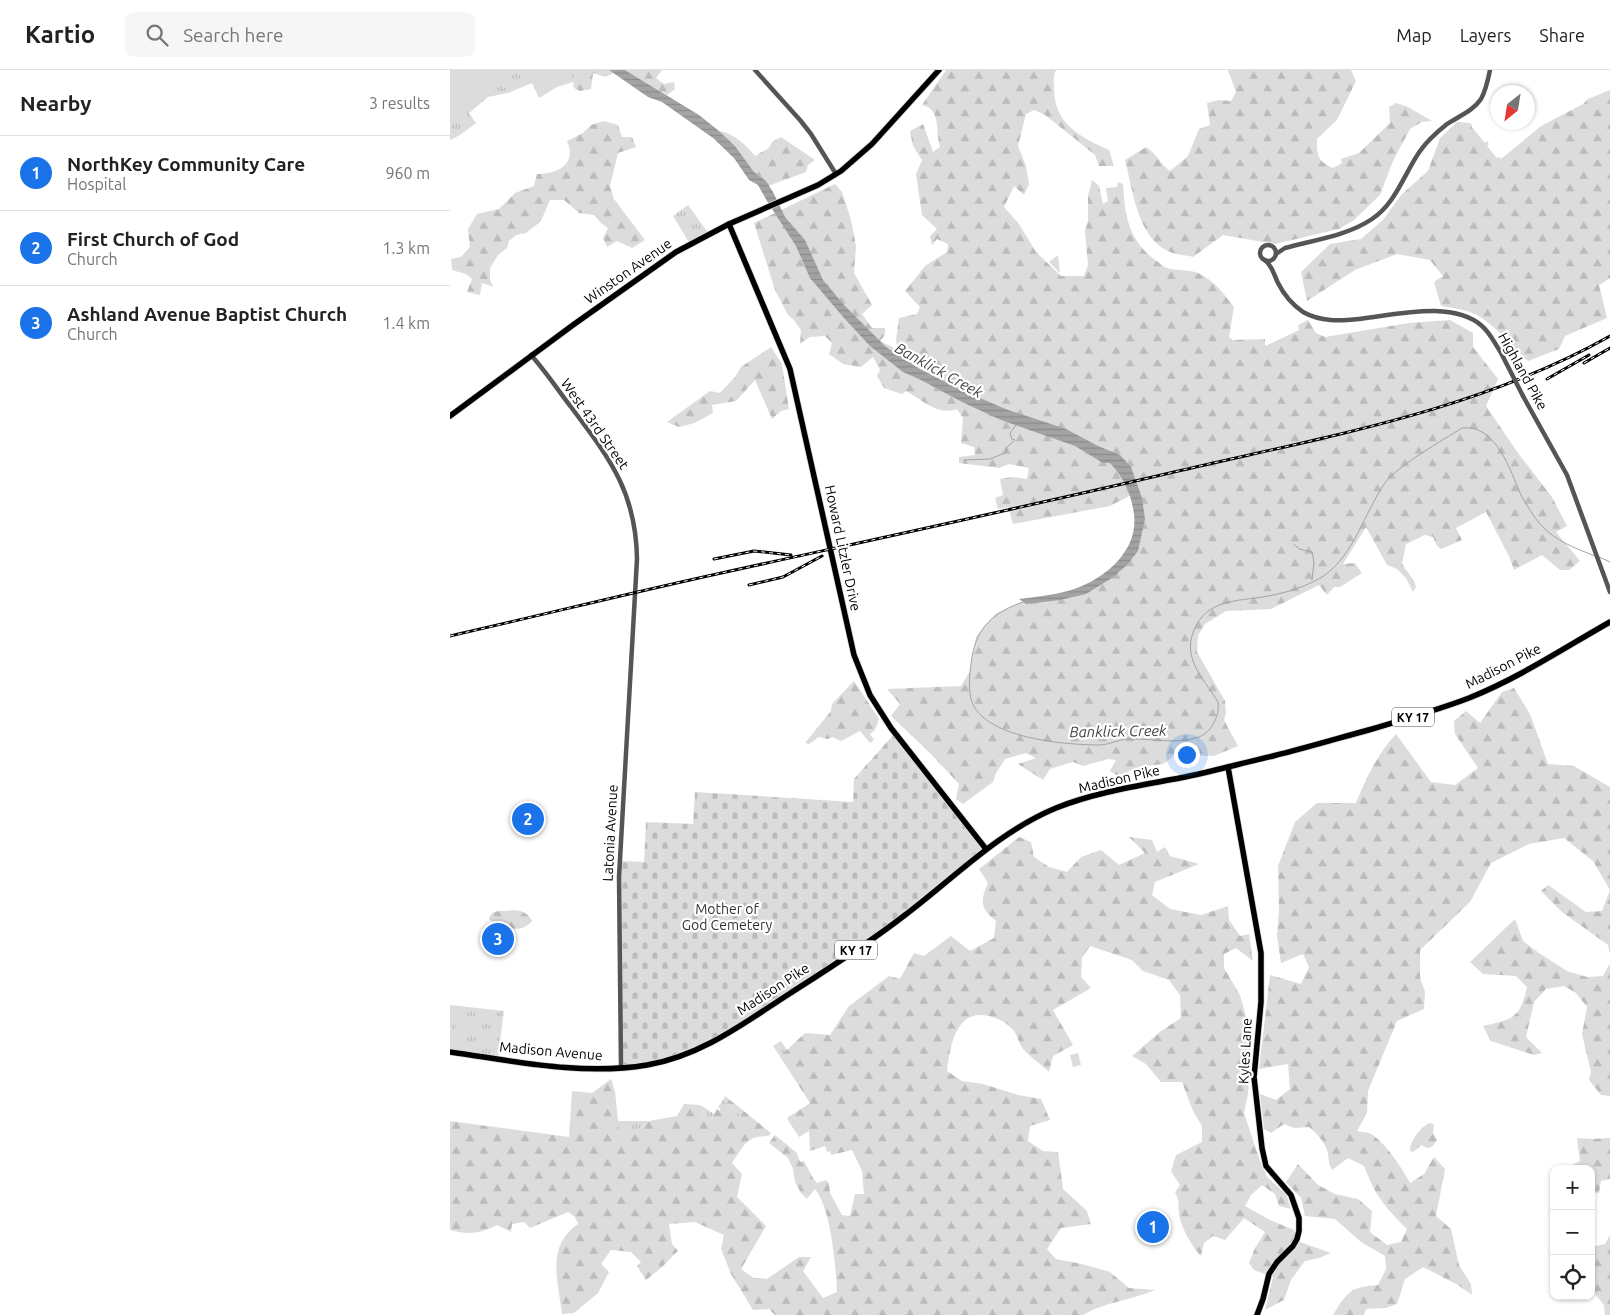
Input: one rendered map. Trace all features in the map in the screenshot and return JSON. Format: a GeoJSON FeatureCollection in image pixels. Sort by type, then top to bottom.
{"type":"FeatureCollection","features":[{"type":"Feature","properties":{"kind":"main road","name":"Winston Avenue"},"geometry":{"type":"LineString","coordinates":[[450,416],[531,355],[676,252],[729,224],[792,197],[836,174],[853,162],[872,144],[939,70]]}},
{"type":"Feature","properties":{"kind":"main road","name":"Howard Litzler Drive"},"geometry":{"type":"LineString","coordinates":[[729,224],[790,369],[850,636],[865,685],[880,713],[891,728],[986,850]]}},
{"type":"Feature","properties":{"kind":"main road","name":"Madison Pike"},"geometry":{"type":"LineString","coordinates":[[733,1030],[882,933],[986,850],[1028,822],[1058,807],[1112,791],[1228,767],[1334,740],[1427,713],[1465,700],[1519,674],[1610,622]]}},
{"type":"Feature","properties":{"kind":"main road","name":"Kyles Lane"},"geometry":{"type":"LineString","coordinates":[[1228,767],[1261,953],[1261,994],[1254,1077],[1262,1148],[1268,1169],[1291,1195],[1299,1218],[1297,1239],[1269,1274],[1263,1300],[1257,1315]]}},
{"type":"Feature","properties":{"kind":"main road","name":"Madison Avenue"},"geometry":{"type":"LineString","coordinates":[[450,1052],[562,1067],[621,1068],[649,1065],[673,1059],[698,1050],[733,1030]]}},
{"type":"Feature","properties":{"kind":"street"},"geometry":{"type":"LineString","coordinates":[[755,70],[811,134],[836,174]]}},
{"type":"Feature","properties":{"kind":"street"},"geometry":{"type":"LineString","coordinates":[[1285,248],[1265,245],[1261,249],[1261,257],[1265,260],[1275,256],[1285,248],[1354,229],[1377,215],[1392,200],[1420,151],[1448,124],[1471,110],[1477,104],[1486,87],[1490,70]]}},
{"type":"Feature","properties":{"kind":"street"},"geometry":{"type":"LineString","coordinates":[[1273,246],[1275,256]]}},
{"type":"Feature","properties":{"kind":"street","name":"Highland Pike"},"geometry":{"type":"LineString","coordinates":[[1273,270],[1275,256]]}},
{"type":"Feature","properties":{"kind":"street","name":"Highland Pike"},"geometry":{"type":"LineString","coordinates":[[1265,260],[1273,270],[1284,294],[1293,304],[1315,317],[1341,321],[1429,311],[1452,311],[1468,316],[1478,322],[1490,335],[1500,351],[1559,459],[1610,592]]}},
{"type":"Feature","properties":{"kind":"street","name":"West 43rd Street"},"geometry":{"type":"LineString","coordinates":[[531,355],[606,454],[621,480],[631,505],[636,534],[635,599]]}},
{"type":"Feature","properties":{"kind":"street","name":"Latonia Avenue"},"geometry":{"type":"LineString","coordinates":[[621,1068],[619,877],[635,599]]}},
{"type":"Feature","properties":{"kind":"green space"},"geometry":{"type":"Polygon","coordinates":[[[450,70],[575,70],[573,82],[557,87],[539,98],[532,83],[508,93],[488,97],[469,113],[476,123],[450,140],[450,70]]]}},
{"type":"Feature","properties":{"kind":"green space"},"geometry":{"type":"Polygon","coordinates":[[[450,70],[490,70],[502,80],[463,115],[450,102],[450,70]]]}},
{"type":"Feature","properties":{"kind":"green space"},"geometry":{"type":"Polygon","coordinates":[[[534,70],[562,70],[560,80],[556,86],[540,94],[534,70]]]}},
{"type":"Feature","properties":{"kind":"green space"},"geometry":{"type":"Polygon","coordinates":[[[575,70],[609,70],[614,73],[605,77],[593,73],[591,89],[580,91],[574,88],[575,70]]]}},
{"type":"Feature","properties":{"kind":"green space"},"geometry":{"type":"Polygon","coordinates":[[[625,70],[662,70],[656,78],[664,84],[674,82],[675,89],[667,95],[625,70]]]}},
{"type":"Feature","properties":{"kind":"green space"},"geometry":{"type":"Polygon","coordinates":[[[946,70],[1056,70],[1054,90],[1059,112],[1064,121],[1080,135],[1109,150],[1114,166],[1099,166],[1095,155],[1045,115],[1034,110],[1026,114],[1018,146],[1026,166],[1029,184],[1024,195],[1014,186],[1004,207],[1019,224],[1036,252],[1061,276],[1084,276],[1088,265],[1085,231],[1088,221],[1088,196],[1092,180],[1099,186],[1103,204],[1108,201],[1106,188],[1117,187],[1118,182],[1123,184],[1125,206],[1130,226],[1139,244],[1146,252],[1166,267],[1198,273],[1209,279],[1234,307],[1229,337],[1233,340],[1265,339],[1265,346],[1299,330],[1298,325],[1308,320],[1316,333],[1325,337],[1409,323],[1450,320],[1473,333],[1473,347],[1498,379],[1486,406],[1518,453],[1552,497],[1567,526],[1556,532],[1580,561],[1569,570],[1560,570],[1542,555],[1514,570],[1509,556],[1486,512],[1456,528],[1462,540],[1441,549],[1437,546],[1433,537],[1425,535],[1406,544],[1402,564],[1414,581],[1416,587],[1413,592],[1406,578],[1397,569],[1387,565],[1366,527],[1343,564],[1355,563],[1362,573],[1340,587],[1334,587],[1327,595],[1319,585],[1271,609],[1226,611],[1205,624],[1198,635],[1197,652],[1225,701],[1226,713],[1224,720],[1238,746],[1214,756],[1175,755],[1163,764],[1139,767],[1118,776],[1110,771],[1116,760],[1108,759],[1083,766],[1073,762],[1050,769],[1043,780],[1018,764],[1036,758],[1026,753],[1005,759],[996,773],[993,782],[963,804],[956,799],[959,784],[891,716],[900,704],[887,689],[961,686],[970,671],[976,637],[997,613],[1022,602],[1082,590],[1120,565],[1139,526],[1135,493],[1110,506],[1013,524],[1008,507],[998,509],[995,498],[1003,495],[1000,479],[1012,477],[1027,479],[1029,468],[1009,464],[999,468],[959,463],[959,457],[975,455],[974,447],[961,443],[963,418],[957,409],[950,411],[937,409],[906,391],[902,394],[884,388],[877,376],[880,370],[873,357],[861,367],[843,364],[829,354],[832,343],[825,336],[810,337],[800,344],[801,330],[788,315],[775,290],[754,223],[835,184],[842,192],[851,220],[856,246],[854,273],[872,305],[862,314],[872,328],[885,328],[885,335],[880,341],[898,350],[896,340],[899,318],[917,314],[920,307],[905,291],[925,266],[947,252],[948,244],[937,239],[932,245],[930,236],[937,229],[922,215],[916,174],[922,160],[913,146],[910,131],[923,124],[933,152],[940,147],[937,122],[933,111],[922,105],[946,70]]]}},
{"type":"Feature","properties":{"kind":"green space"},"geometry":{"type":"Polygon","coordinates":[[[1228,70],[1351,70],[1356,81],[1337,120],[1317,139],[1319,157],[1324,163],[1333,168],[1342,163],[1341,159],[1359,153],[1390,123],[1389,107],[1396,103],[1406,106],[1432,121],[1422,122],[1410,129],[1393,161],[1380,195],[1354,220],[1339,229],[1275,244],[1223,235],[1193,257],[1173,253],[1159,245],[1143,225],[1134,199],[1125,160],[1146,147],[1170,171],[1188,156],[1199,129],[1210,125],[1207,103],[1219,100],[1231,101],[1236,92],[1228,70]]]}},
{"type":"Feature","properties":{"kind":"green space"},"geometry":{"type":"Polygon","coordinates":[[[1610,90],[1610,278],[1599,285],[1607,318],[1565,336],[1559,349],[1528,361],[1496,329],[1482,318],[1467,311],[1441,306],[1434,282],[1443,276],[1430,260],[1397,254],[1355,270],[1307,301],[1301,272],[1330,244],[1361,239],[1383,220],[1402,194],[1428,171],[1440,138],[1457,122],[1470,123],[1485,143],[1487,141],[1489,144],[1487,146],[1497,158],[1501,159],[1541,126],[1583,104],[1588,99],[1610,90]]]}},
{"type":"Feature","properties":{"kind":"green space"},"geometry":{"type":"Polygon","coordinates":[[[604,121],[618,125],[622,137],[632,137],[636,147],[618,153],[610,186],[614,199],[645,240],[632,248],[617,241],[607,247],[603,238],[608,228],[594,215],[579,213],[564,200],[550,200],[541,221],[526,233],[516,235],[509,241],[507,248],[498,255],[490,268],[490,279],[493,287],[482,283],[480,295],[467,292],[472,279],[466,274],[452,270],[451,259],[461,257],[470,247],[468,229],[477,214],[499,209],[515,193],[534,186],[537,174],[553,172],[563,167],[569,158],[570,151],[567,141],[583,133],[591,125],[604,121]]]}},
{"type":"Feature","properties":{"kind":"green space"},"geometry":{"type":"Polygon","coordinates":[[[719,131],[735,137],[755,156],[769,148],[772,142],[781,137],[815,160],[808,165],[806,172],[768,186],[766,181],[754,172],[735,146],[719,131]]]}},
{"type":"Feature","properties":{"kind":"green space"},"geometry":{"type":"Polygon","coordinates":[[[688,205],[709,234],[690,244],[673,216],[688,205]]]}},
{"type":"Feature","properties":{"kind":"green space"},"geometry":{"type":"Polygon","coordinates":[[[1058,255],[1060,273],[1049,262],[1058,255]]]}},
{"type":"Feature","properties":{"kind":"green space"},"geometry":{"type":"Polygon","coordinates":[[[771,347],[782,364],[789,409],[781,411],[772,419],[755,380],[736,401],[712,405],[713,413],[695,423],[679,427],[667,422],[710,391],[720,393],[735,377],[741,367],[771,347]]]}},
{"type":"Feature","properties":{"kind":"green space"},"geometry":{"type":"Polygon","coordinates":[[[854,681],[879,719],[875,730],[870,734],[874,740],[870,743],[860,731],[841,741],[832,737],[828,739],[819,737],[809,744],[805,743],[831,711],[832,704],[854,681]]]}},
{"type":"Feature","properties":{"kind":"green space"},"geometry":{"type":"Polygon","coordinates":[[[1514,688],[1530,714],[1548,764],[1574,766],[1610,787],[1610,890],[1593,861],[1564,838],[1529,844],[1491,863],[1470,902],[1420,950],[1420,977],[1425,992],[1424,1009],[1397,1021],[1368,1091],[1367,1113],[1357,1131],[1369,1133],[1381,1142],[1397,1162],[1410,1183],[1424,1174],[1434,1157],[1445,1169],[1436,1216],[1451,1229],[1459,1265],[1471,1284],[1472,1295],[1458,1285],[1423,1267],[1405,1279],[1397,1304],[1386,1308],[1366,1309],[1364,1315],[1333,1315],[1350,1292],[1361,1287],[1378,1285],[1386,1269],[1385,1256],[1361,1242],[1335,1219],[1305,1216],[1301,1198],[1286,1182],[1298,1164],[1318,1185],[1335,1194],[1358,1199],[1372,1211],[1370,1232],[1387,1245],[1401,1242],[1407,1229],[1381,1200],[1364,1166],[1348,1158],[1332,1170],[1326,1147],[1320,1137],[1309,1127],[1294,1128],[1284,1124],[1271,1133],[1264,1129],[1260,1094],[1276,1100],[1290,1089],[1288,1064],[1259,1069],[1270,975],[1301,984],[1309,967],[1303,954],[1281,963],[1277,936],[1279,911],[1278,866],[1295,822],[1317,803],[1356,803],[1373,766],[1396,734],[1431,782],[1455,785],[1478,768],[1455,734],[1454,721],[1466,711],[1480,723],[1502,692],[1514,688]]]}},
{"type":"Feature","properties":{"kind":"green space","name":"Mother of God Cemetery"},"geometry":{"type":"Polygon","coordinates":[[[895,733],[986,849],[904,917],[761,1011],[687,1054],[621,1067],[620,861],[644,862],[646,822],[693,824],[695,792],[853,802],[854,779],[895,733]]]}},
{"type":"Feature","properties":{"kind":"green space"},"geometry":{"type":"Polygon","coordinates":[[[1019,837],[1031,842],[1034,857],[1049,867],[1067,872],[1081,857],[1101,850],[1119,865],[1145,853],[1129,837],[1152,840],[1157,852],[1165,847],[1170,856],[1199,864],[1155,882],[1152,895],[1170,909],[1201,915],[1228,906],[1229,920],[1240,936],[1249,934],[1253,961],[1236,948],[1224,954],[1224,968],[1240,995],[1251,1034],[1248,1094],[1244,1113],[1267,1177],[1286,1194],[1291,1209],[1279,1206],[1275,1194],[1262,1185],[1251,1195],[1245,1206],[1270,1220],[1294,1230],[1300,1242],[1331,1253],[1305,1261],[1291,1280],[1284,1300],[1265,1310],[1273,1277],[1254,1270],[1249,1263],[1255,1248],[1265,1232],[1244,1218],[1225,1240],[1213,1236],[1204,1243],[1201,1256],[1190,1241],[1181,1223],[1175,1192],[1180,1185],[1171,1171],[1176,1155],[1202,1142],[1202,1126],[1193,1111],[1182,1082],[1161,1082],[1146,1064],[1132,1056],[1161,1031],[1181,1018],[1180,995],[1169,980],[1143,971],[1132,960],[1090,946],[1082,958],[1081,977],[1091,988],[1053,1010],[1073,1045],[1053,1056],[1049,1072],[1023,1049],[1016,1033],[1007,1024],[989,1016],[978,1015],[962,1023],[957,1031],[950,1051],[947,1071],[962,1081],[983,1084],[1018,1095],[1041,1099],[1050,1120],[1030,1126],[1028,1141],[1043,1151],[1058,1152],[1063,1189],[1087,1211],[1091,1224],[1061,1228],[1047,1249],[1056,1259],[1110,1272],[1129,1288],[1155,1290],[1100,1307],[1083,1315],[775,1315],[769,1309],[753,1310],[731,1274],[721,1249],[724,1235],[695,1222],[669,1224],[672,1244],[678,1251],[646,1280],[637,1266],[641,1262],[631,1252],[611,1250],[601,1264],[609,1272],[598,1293],[574,1313],[562,1314],[556,1264],[561,1243],[578,1224],[575,1217],[568,1212],[530,1228],[524,1222],[512,1224],[511,1232],[497,1225],[474,1233],[450,1230],[450,1121],[569,1137],[572,1091],[592,1093],[611,1079],[615,1091],[619,1131],[637,1131],[649,1121],[677,1116],[684,1104],[700,1105],[705,1108],[700,1116],[709,1122],[717,1109],[734,1120],[739,1120],[740,1115],[723,1100],[725,1096],[771,1133],[770,1135],[749,1140],[732,1163],[742,1174],[737,1197],[766,1226],[741,1269],[754,1278],[767,1279],[799,1257],[811,1257],[803,1271],[823,1298],[837,1292],[832,1238],[820,1198],[815,1189],[807,1199],[801,1193],[795,1182],[793,1169],[788,1158],[769,1143],[775,1135],[797,1153],[800,1162],[804,1161],[817,1183],[826,1180],[829,1183],[830,1193],[842,1215],[850,1216],[855,1194],[864,1194],[862,1171],[852,1150],[831,1155],[830,1151],[827,1152],[825,1146],[810,1151],[809,1131],[800,1115],[789,1122],[787,1118],[810,1103],[779,1055],[805,1033],[830,1035],[849,1006],[889,976],[900,979],[914,953],[924,956],[951,936],[970,951],[994,938],[996,921],[987,912],[983,904],[988,883],[979,869],[1019,837]]]}},
{"type":"Feature","properties":{"kind":"green space"},"geometry":{"type":"Polygon","coordinates":[[[1548,885],[1586,912],[1602,911],[1610,890],[1610,953],[1608,945],[1562,912],[1541,891],[1548,885]]]}},
{"type":"Feature","properties":{"kind":"green space"},"geometry":{"type":"Polygon","coordinates":[[[512,910],[524,912],[532,921],[527,926],[517,929],[489,920],[492,913],[512,910]]]}},
{"type":"Feature","properties":{"kind":"green space"},"geometry":{"type":"Polygon","coordinates":[[[1515,919],[1523,941],[1567,971],[1587,977],[1603,976],[1610,963],[1610,1096],[1601,1095],[1589,1080],[1591,1072],[1582,1034],[1587,1007],[1576,993],[1564,986],[1546,989],[1534,1002],[1526,1037],[1542,1053],[1534,1055],[1491,1041],[1483,1026],[1514,1016],[1521,1006],[1527,987],[1516,976],[1483,974],[1470,962],[1515,919]]]}},
{"type":"Feature","properties":{"kind":"green space"},"geometry":{"type":"Polygon","coordinates":[[[450,1005],[504,1011],[498,1056],[450,1050],[450,1005]]]}},
{"type":"Feature","properties":{"kind":"green space"},"geometry":{"type":"Polygon","coordinates":[[[457,1016],[466,1017],[462,1048],[450,1046],[452,1034],[455,1034],[457,1016]]]}},
{"type":"Feature","properties":{"kind":"green space"},"geometry":{"type":"Polygon","coordinates":[[[781,1041],[787,1050],[779,1055],[773,1046],[781,1041]]]}},
{"type":"Feature","properties":{"kind":"green space"},"geometry":{"type":"Polygon","coordinates":[[[1078,1053],[1081,1065],[1073,1067],[1070,1055],[1078,1053]]]}},
{"type":"Feature","properties":{"kind":"green space"},"geometry":{"type":"Polygon","coordinates":[[[723,1100],[740,1115],[739,1120],[734,1120],[719,1111],[721,1109],[718,1107],[723,1100]]]}},
{"type":"Feature","properties":{"kind":"green space"},"geometry":{"type":"Polygon","coordinates":[[[705,1108],[714,1114],[709,1122],[700,1116],[705,1108]]]}},
{"type":"Feature","properties":{"kind":"green space"},"geometry":{"type":"Polygon","coordinates":[[[800,1115],[809,1131],[799,1137],[789,1122],[800,1115]]]}},
{"type":"Feature","properties":{"kind":"green space"},"geometry":{"type":"Polygon","coordinates":[[[618,1121],[649,1121],[637,1131],[618,1131],[618,1121]]]}},
{"type":"Feature","properties":{"kind":"green space"},"geometry":{"type":"Polygon","coordinates":[[[1429,1123],[1434,1124],[1433,1133],[1437,1140],[1431,1147],[1427,1148],[1422,1145],[1413,1152],[1410,1151],[1416,1135],[1429,1123]]]}},
{"type":"Feature","properties":{"kind":"green space"},"geometry":{"type":"Polygon","coordinates":[[[1577,1138],[1610,1138],[1610,1179],[1601,1181],[1599,1193],[1595,1192],[1595,1165],[1572,1165],[1580,1161],[1577,1138]]]}},
{"type":"Feature","properties":{"kind":"green space"},"geometry":{"type":"Polygon","coordinates":[[[1610,1235],[1610,1315],[1605,1315],[1604,1305],[1595,1294],[1595,1246],[1605,1244],[1610,1235]]]}},
{"type":"Feature","properties":{"kind":"shaded area"},"geometry":{"type":"Polygon","coordinates":[[[609,70],[625,70],[699,115],[735,146],[754,172],[766,181],[785,217],[805,240],[823,280],[844,305],[886,347],[918,368],[961,390],[1008,410],[1066,429],[1120,455],[1131,467],[1142,498],[1145,519],[1138,551],[1127,565],[1112,578],[1086,594],[1060,600],[1026,604],[1019,599],[1056,594],[1081,586],[1106,572],[1125,552],[1131,541],[1134,528],[1134,514],[1126,486],[1115,469],[1110,463],[1103,463],[1075,446],[1001,420],[962,402],[903,372],[870,346],[810,278],[796,246],[758,185],[749,180],[734,158],[713,138],[662,102],[648,97],[609,70]]]}},
{"type":"Feature","properties":{"kind":"waterway"},"geometry":{"type":"LineString","coordinates":[[964,460],[990,459],[1007,452],[1006,448],[1015,440],[1012,439],[1010,433],[1016,425]]}},
{"type":"Feature","properties":{"kind":"waterway","name":"Banklick Creek"},"geometry":{"type":"LineString","coordinates":[[1023,602],[995,616],[988,622],[974,646],[969,683],[971,699],[978,712],[991,723],[1008,731],[1048,741],[1101,745],[1127,739],[1182,741],[1204,735],[1211,727],[1218,712],[1218,702],[1195,665],[1190,646],[1192,635],[1203,616],[1219,605],[1282,593],[1322,577],[1342,558],[1385,483],[1391,476],[1462,428],[1474,429],[1484,433],[1493,441],[1506,462],[1527,506],[1546,530],[1566,543],[1595,556]]}},
{"type":"Feature","properties":{"kind":"waterway"},"geometry":{"type":"LineString","coordinates":[[1294,544],[1299,549],[1312,552],[1314,562],[1312,580]]}},
{"type":"Feature","properties":{"kind":"waterway","name":"Banklick Creek"},"geometry":{"type":"LineString","coordinates":[[1599,557],[1610,562]]}},
{"type":"Feature","properties":{"kind":"railway"},"geometry":{"type":"LineString","coordinates":[[450,636],[1342,434],[1452,403],[1506,384],[1559,362],[1610,336]]}},
{"type":"Feature","properties":{"kind":"railway"},"geometry":{"type":"LineString","coordinates":[[1584,363],[1610,348]]}},
{"type":"Feature","properties":{"kind":"railway"},"geometry":{"type":"LineString","coordinates":[[1547,379],[1589,355]]}},
{"type":"Feature","properties":{"kind":"railway"},"geometry":{"type":"LineString","coordinates":[[714,559],[754,551],[791,555]]}},
{"type":"Feature","properties":{"kind":"railway"},"geometry":{"type":"LineString","coordinates":[[749,585],[783,577],[822,556]]}},
{"type":"Feature","properties":{"kind":"place","name":"First Church of God"},"geometry":{"type":"Point","coordinates":[528,819]}},
{"type":"Feature","properties":{"kind":"place","name":"Ashland Avenue Baptist Church"},"geometry":{"type":"Point","coordinates":[498,939]}},
{"type":"Feature","properties":{"kind":"place","name":"NorthKey Community Care"},"geometry":{"type":"Point","coordinates":[1153,1227]}}]}
